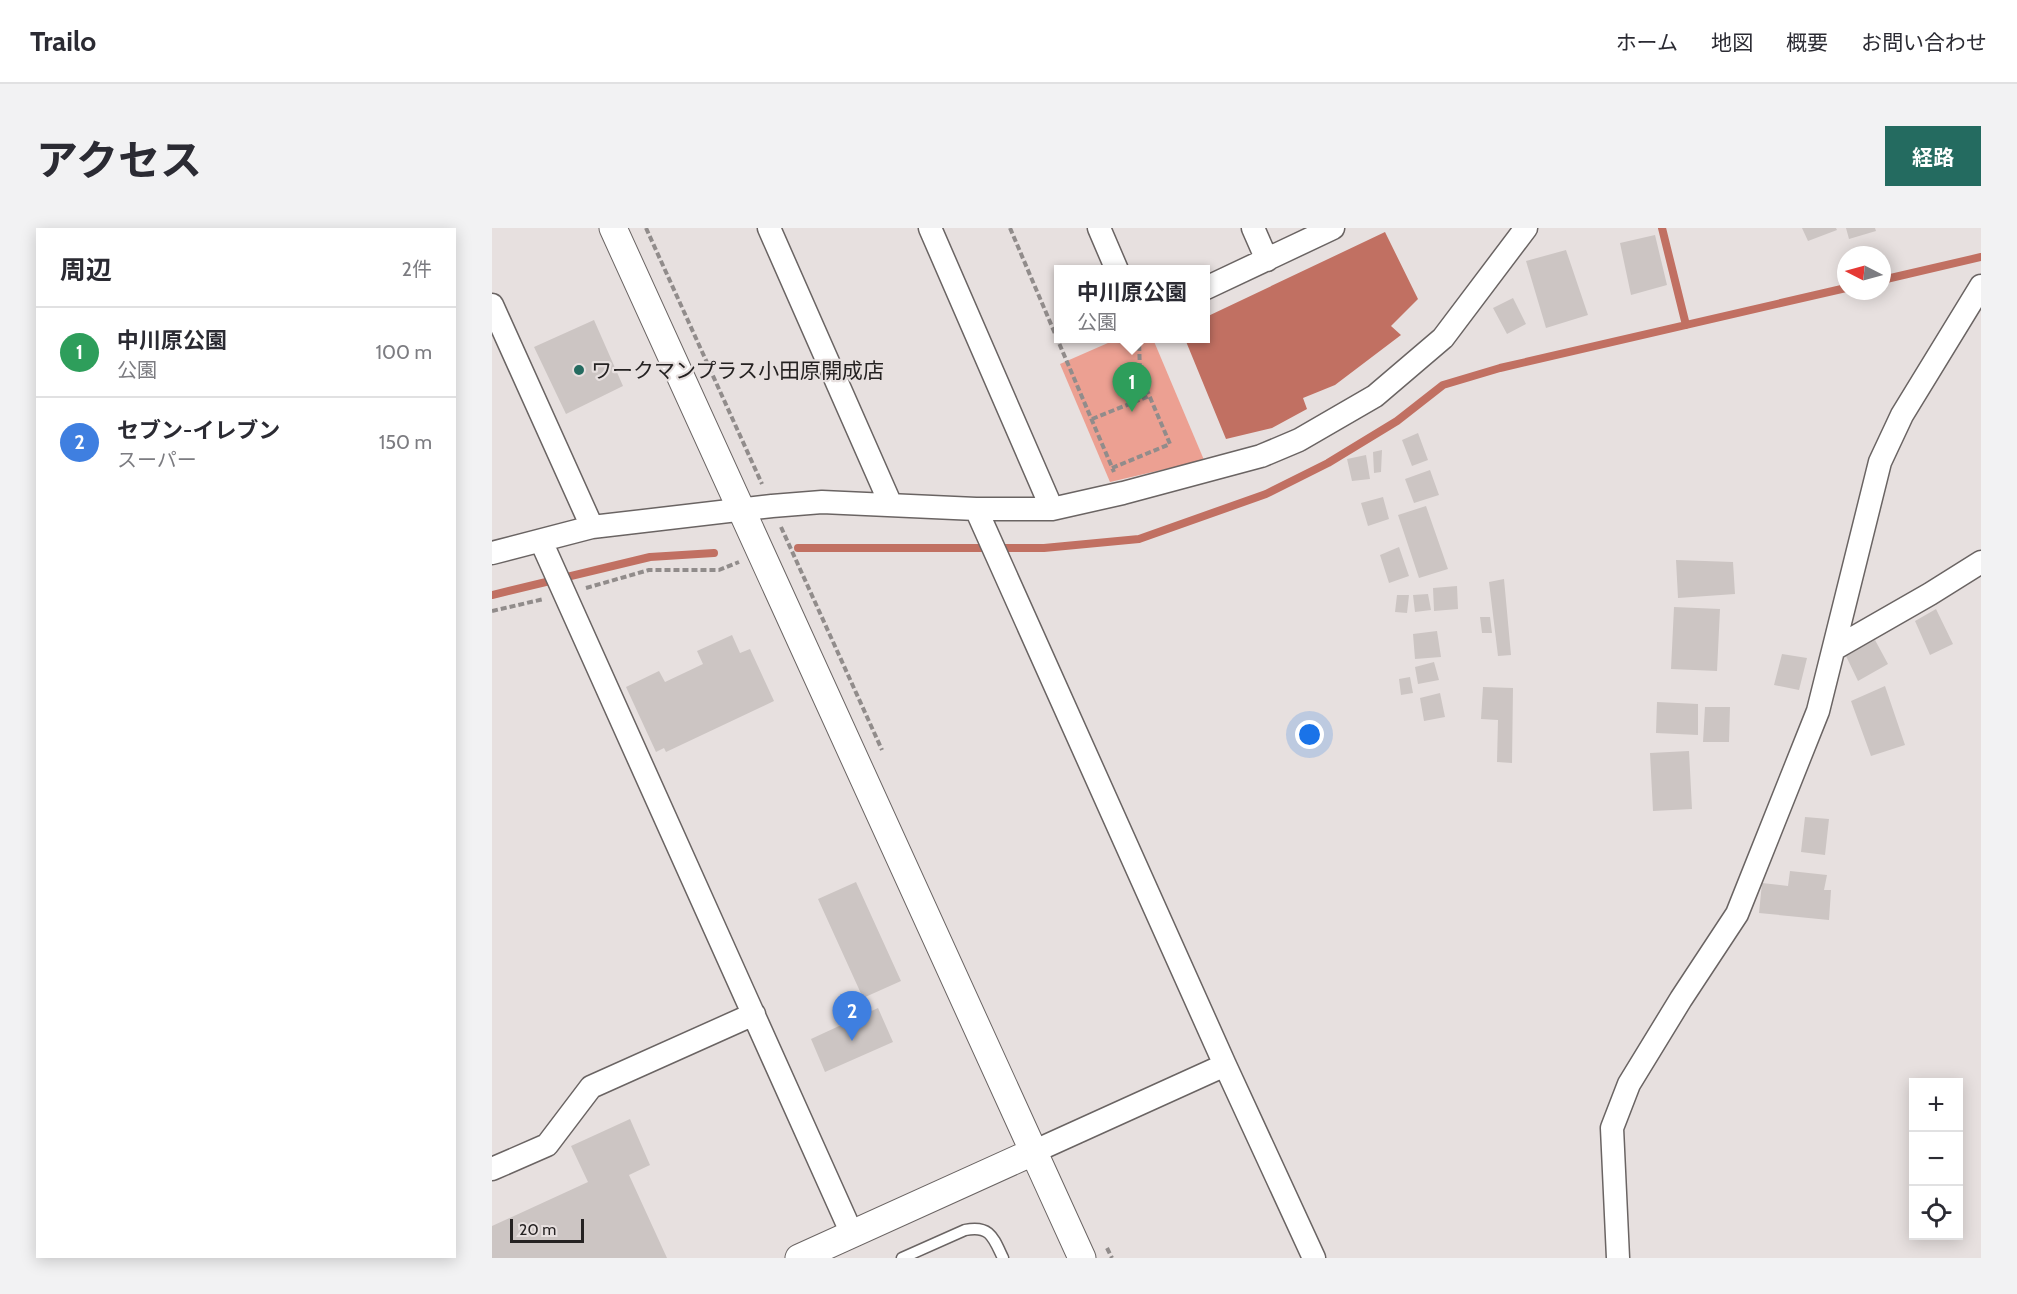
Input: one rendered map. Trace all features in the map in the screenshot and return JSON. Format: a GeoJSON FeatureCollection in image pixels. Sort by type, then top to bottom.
{"type":"FeatureCollection","features":[{"type":"Feature","properties":{"kind":"street"},"geometry":{"type":"LineString","coordinates":[[613,228],[1082,1258]]}},
{"type":"Feature","properties":{"kind":"street"},"geometry":{"type":"LineString","coordinates":[[769,228],[891,505]]}},
{"type":"Feature","properties":{"kind":"street"},"geometry":{"type":"LineString","coordinates":[[930,228],[1052,509]]}},
{"type":"Feature","properties":{"kind":"street"},"geometry":{"type":"LineString","coordinates":[[1099,228],[1115,265]]}},
{"type":"Feature","properties":{"kind":"street"},"geometry":{"type":"LineString","coordinates":[[1253,228],[1267,260]]}},
{"type":"Feature","properties":{"kind":"street"},"geometry":{"type":"LineString","coordinates":[[1210,286],[1333,228]]}},
{"type":"Feature","properties":{"kind":"street"},"geometry":{"type":"LineString","coordinates":[[492,553],[592,527],[740,508],[822,502],[976,509],[1052,509],[1123,493],[1261,456],[1299,440],[1375,396],[1443,338],[1526,228]]}},
{"type":"Feature","properties":{"kind":"street"},"geometry":{"type":"LineString","coordinates":[[1618,1258],[1612,1128],[1629,1084],[1737,914],[1818,711],[1880,462],[1902,415],[1981,286]]}},
{"type":"Feature","properties":{"kind":"street"},"geometry":{"type":"LineString","coordinates":[[492,305],[592,527]]}},
{"type":"Feature","properties":{"kind":"street"},"geometry":{"type":"LineString","coordinates":[[976,509],[1314,1258]]}},
{"type":"Feature","properties":{"kind":"street"},"geometry":{"type":"LineString","coordinates":[[541,541],[852,1234]]}},
{"type":"Feature","properties":{"kind":"street"},"geometry":{"type":"LineString","coordinates":[[1834,649],[1930,594],[1981,561]]}},
{"type":"Feature","properties":{"kind":"street"},"geometry":{"type":"LineString","coordinates":[[492,1169],[547,1145],[591,1087],[754,1014]]}},
{"type":"Feature","properties":{"kind":"street"},"geometry":{"type":"LineString","coordinates":[[799,1258],[1225,1065]]}},
{"type":"Feature","properties":{"kind":"lane"},"geometry":{"type":"LineString","coordinates":[[902,1258],[965,1230],[976,1228],[986,1230],[994,1239],[1003,1258]]}},
{"type":"Feature","properties":{"kind":"path"},"geometry":{"type":"LineString","coordinates":[[646,228],[885,758]]}},
{"type":"Feature","properties":{"kind":"path"},"geometry":{"type":"LineString","coordinates":[[1010,228],[1054,330]]}},
{"type":"Feature","properties":{"kind":"path"},"geometry":{"type":"LineString","coordinates":[[1059,343],[1123,493]]}},
{"type":"Feature","properties":{"kind":"path"},"geometry":{"type":"LineString","coordinates":[[1112,468],[1170,444],[1140,374],[1139,343]]}},
{"type":"Feature","properties":{"kind":"path"},"geometry":{"type":"LineString","coordinates":[[1092,419],[1149,396]]}},
{"type":"Feature","properties":{"kind":"path"},"geometry":{"type":"LineString","coordinates":[[786,540],[787,524]]}},
{"type":"Feature","properties":{"kind":"path"},"geometry":{"type":"LineString","coordinates":[[492,611],[560,584],[650,570],[719,570],[786,540]]}},
{"type":"Feature","properties":{"kind":"path"},"geometry":{"type":"LineString","coordinates":[[1103,1238],[1112,1258]]}},
{"type":"Feature","properties":{"kind":"shaded area"},"geometry":{"type":"Polygon","coordinates":[[[1385,232],[1418,299],[1391,326],[1401,335],[1335,385],[1303,398],[1307,409],[1272,428],[1226,439],[1187,343],[1210,343],[1210,315],[1385,232]]]}},
{"type":"Feature","properties":{"kind":"shaded area"},"geometry":{"type":"Polygon","coordinates":[[[1108,343],[1155,343],[1204,460],[1110,482],[1060,364],[1108,343]]]}},
{"type":"Feature","properties":{"kind":"building"},"geometry":{"type":"Polygon","coordinates":[[[1802,228],[1836,228],[1837,230],[1808,241],[1802,228]]]}},
{"type":"Feature","properties":{"kind":"building"},"geometry":{"type":"Polygon","coordinates":[[[1846,228],[1875,228],[1876,231],[1849,239],[1846,228]]]}},
{"type":"Feature","properties":{"kind":"building"},"geometry":{"type":"Polygon","coordinates":[[[1655,235],[1667,285],[1631,295],[1620,243],[1655,235]]]}},
{"type":"Feature","properties":{"kind":"building"},"geometry":{"type":"Polygon","coordinates":[[[1566,250],[1588,315],[1546,328],[1526,261],[1566,250]]]}},
{"type":"Feature","properties":{"kind":"building"},"geometry":{"type":"Polygon","coordinates":[[[1513,298],[1526,324],[1507,334],[1493,308],[1513,298]]]}},
{"type":"Feature","properties":{"kind":"building"},"geometry":{"type":"Polygon","coordinates":[[[594,320],[623,386],[566,414],[534,347],[594,320]]]}},
{"type":"Feature","properties":{"kind":"building"},"geometry":{"type":"Polygon","coordinates":[[[1418,433],[1428,460],[1412,466],[1402,440],[1418,433]]]}},
{"type":"Feature","properties":{"kind":"building"},"geometry":{"type":"Polygon","coordinates":[[[1382,450],[1381,472],[1374,473],[1373,452],[1382,450]]]}},
{"type":"Feature","properties":{"kind":"building"},"geometry":{"type":"Polygon","coordinates":[[[1366,455],[1370,479],[1352,481],[1347,459],[1366,455]]]}},
{"type":"Feature","properties":{"kind":"building"},"geometry":{"type":"Polygon","coordinates":[[[1430,470],[1439,495],[1414,503],[1405,479],[1430,470]]]}},
{"type":"Feature","properties":{"kind":"building"},"geometry":{"type":"Polygon","coordinates":[[[1383,497],[1389,519],[1368,526],[1361,503],[1383,497]]]}},
{"type":"Feature","properties":{"kind":"building"},"geometry":{"type":"Polygon","coordinates":[[[1426,506],[1448,569],[1419,578],[1398,515],[1426,506]]]}},
{"type":"Feature","properties":{"kind":"building"},"geometry":{"type":"Polygon","coordinates":[[[1399,547],[1409,576],[1389,583],[1380,555],[1399,547]]]}},
{"type":"Feature","properties":{"kind":"building"},"geometry":{"type":"Polygon","coordinates":[[[1676,560],[1733,562],[1735,594],[1678,598],[1676,560]]]}},
{"type":"Feature","properties":{"kind":"building"},"geometry":{"type":"Polygon","coordinates":[[[1504,579],[1511,655],[1498,656],[1489,582],[1504,579]]]}},
{"type":"Feature","properties":{"kind":"building"},"geometry":{"type":"Polygon","coordinates":[[[1457,586],[1458,609],[1434,611],[1433,588],[1457,586]]]}},
{"type":"Feature","properties":{"kind":"building"},"geometry":{"type":"Polygon","coordinates":[[[1428,594],[1431,610],[1415,612],[1413,595],[1428,594]]]}},
{"type":"Feature","properties":{"kind":"building"},"geometry":{"type":"Polygon","coordinates":[[[1397,595],[1409,595],[1407,613],[1395,612],[1397,595]]]}},
{"type":"Feature","properties":{"kind":"building"},"geometry":{"type":"Polygon","coordinates":[[[1674,607],[1720,609],[1717,671],[1671,669],[1674,607]]]}},
{"type":"Feature","properties":{"kind":"building"},"geometry":{"type":"Polygon","coordinates":[[[1936,609],[1953,644],[1930,655],[1915,621],[1936,609]]]}},
{"type":"Feature","properties":{"kind":"building"},"geometry":{"type":"Polygon","coordinates":[[[1480,617],[1490,617],[1492,633],[1482,633],[1480,617]]]}},
{"type":"Feature","properties":{"kind":"building"},"geometry":{"type":"Polygon","coordinates":[[[1437,631],[1441,657],[1415,659],[1413,634],[1437,631]]]}},
{"type":"Feature","properties":{"kind":"building"},"geometry":{"type":"Polygon","coordinates":[[[732,635],[740,653],[750,649],[774,701],[666,752],[664,748],[656,752],[626,687],[659,671],[665,682],[703,664],[697,651],[732,635]]]}},
{"type":"Feature","properties":{"kind":"building"},"geometry":{"type":"Polygon","coordinates":[[[1875,640],[1888,664],[1858,681],[1846,656],[1875,640]]]}},
{"type":"Feature","properties":{"kind":"building"},"geometry":{"type":"Polygon","coordinates":[[[1782,654],[1807,658],[1799,690],[1774,685],[1782,654]]]}},
{"type":"Feature","properties":{"kind":"building"},"geometry":{"type":"Polygon","coordinates":[[[1434,662],[1439,680],[1418,684],[1415,667],[1434,662]]]}},
{"type":"Feature","properties":{"kind":"building"},"geometry":{"type":"Polygon","coordinates":[[[1410,677],[1413,693],[1401,695],[1399,679],[1410,677]]]}},
{"type":"Feature","properties":{"kind":"building"},"geometry":{"type":"Polygon","coordinates":[[[1885,686],[1905,745],[1871,756],[1851,701],[1885,686]]]}},
{"type":"Feature","properties":{"kind":"building"},"geometry":{"type":"Polygon","coordinates":[[[1483,687],[1513,688],[1512,763],[1497,762],[1498,720],[1481,719],[1483,687]]]}},
{"type":"Feature","properties":{"kind":"building"},"geometry":{"type":"Polygon","coordinates":[[[1440,693],[1445,717],[1424,721],[1420,698],[1440,693]]]}},
{"type":"Feature","properties":{"kind":"building"},"geometry":{"type":"Polygon","coordinates":[[[1657,702],[1698,704],[1698,735],[1656,733],[1657,702]]]}},
{"type":"Feature","properties":{"kind":"building"},"geometry":{"type":"Polygon","coordinates":[[[1705,707],[1730,707],[1729,742],[1703,742],[1705,707]]]}},
{"type":"Feature","properties":{"kind":"building"},"geometry":{"type":"Polygon","coordinates":[[[1689,751],[1692,809],[1653,811],[1650,753],[1689,751]]]}},
{"type":"Feature","properties":{"kind":"building"},"geometry":{"type":"Polygon","coordinates":[[[1805,817],[1829,819],[1825,855],[1801,852],[1805,817]]]}},
{"type":"Feature","properties":{"kind":"building"},"geometry":{"type":"Polygon","coordinates":[[[1790,871],[1827,875],[1824,890],[1831,890],[1829,920],[1759,913],[1762,883],[1788,886],[1790,871]]]}},
{"type":"Feature","properties":{"kind":"building"},"geometry":{"type":"Polygon","coordinates":[[[856,882],[901,981],[863,998],[818,899],[856,882]]]}},
{"type":"Feature","properties":{"kind":"building"},"geometry":{"type":"Polygon","coordinates":[[[878,1008],[893,1042],[825,1072],[811,1039],[878,1008]]]}},
{"type":"Feature","properties":{"kind":"building"},"geometry":{"type":"Polygon","coordinates":[[[630,1119],[650,1165],[629,1175],[667,1258],[492,1258],[492,1226],[588,1182],[571,1146],[630,1119]]]}},
{"type":"Feature","properties":{"kind":"waterway"},"geometry":{"type":"LineString","coordinates":[[1662,228],[1686,325]]}},
{"type":"Feature","properties":{"kind":"waterway"},"geometry":{"type":"LineString","coordinates":[[1891,278],[1981,257]]}},
{"type":"Feature","properties":{"kind":"waterway"},"geometry":{"type":"LineString","coordinates":[[798,548],[1044,548],[1139,539],[1266,494],[1328,463],[1397,421],[1443,385],[1500,368],[1837,290]]}},
{"type":"Feature","properties":{"kind":"waterway"},"geometry":{"type":"LineString","coordinates":[[492,595],[650,557],[714,553]]}},
{"type":"Feature","properties":{"kind":"place","name":"ワークマンプラス小田原開成店"},"geometry":{"type":"Point","coordinates":[579,370]}},
{"type":"Feature","properties":{"kind":"place","name":"中川原公園"},"geometry":{"type":"Point","coordinates":[1132,412]}},
{"type":"Feature","properties":{"kind":"place","name":"セブン-イレブン"},"geometry":{"type":"Point","coordinates":[852,1041]}}]}
